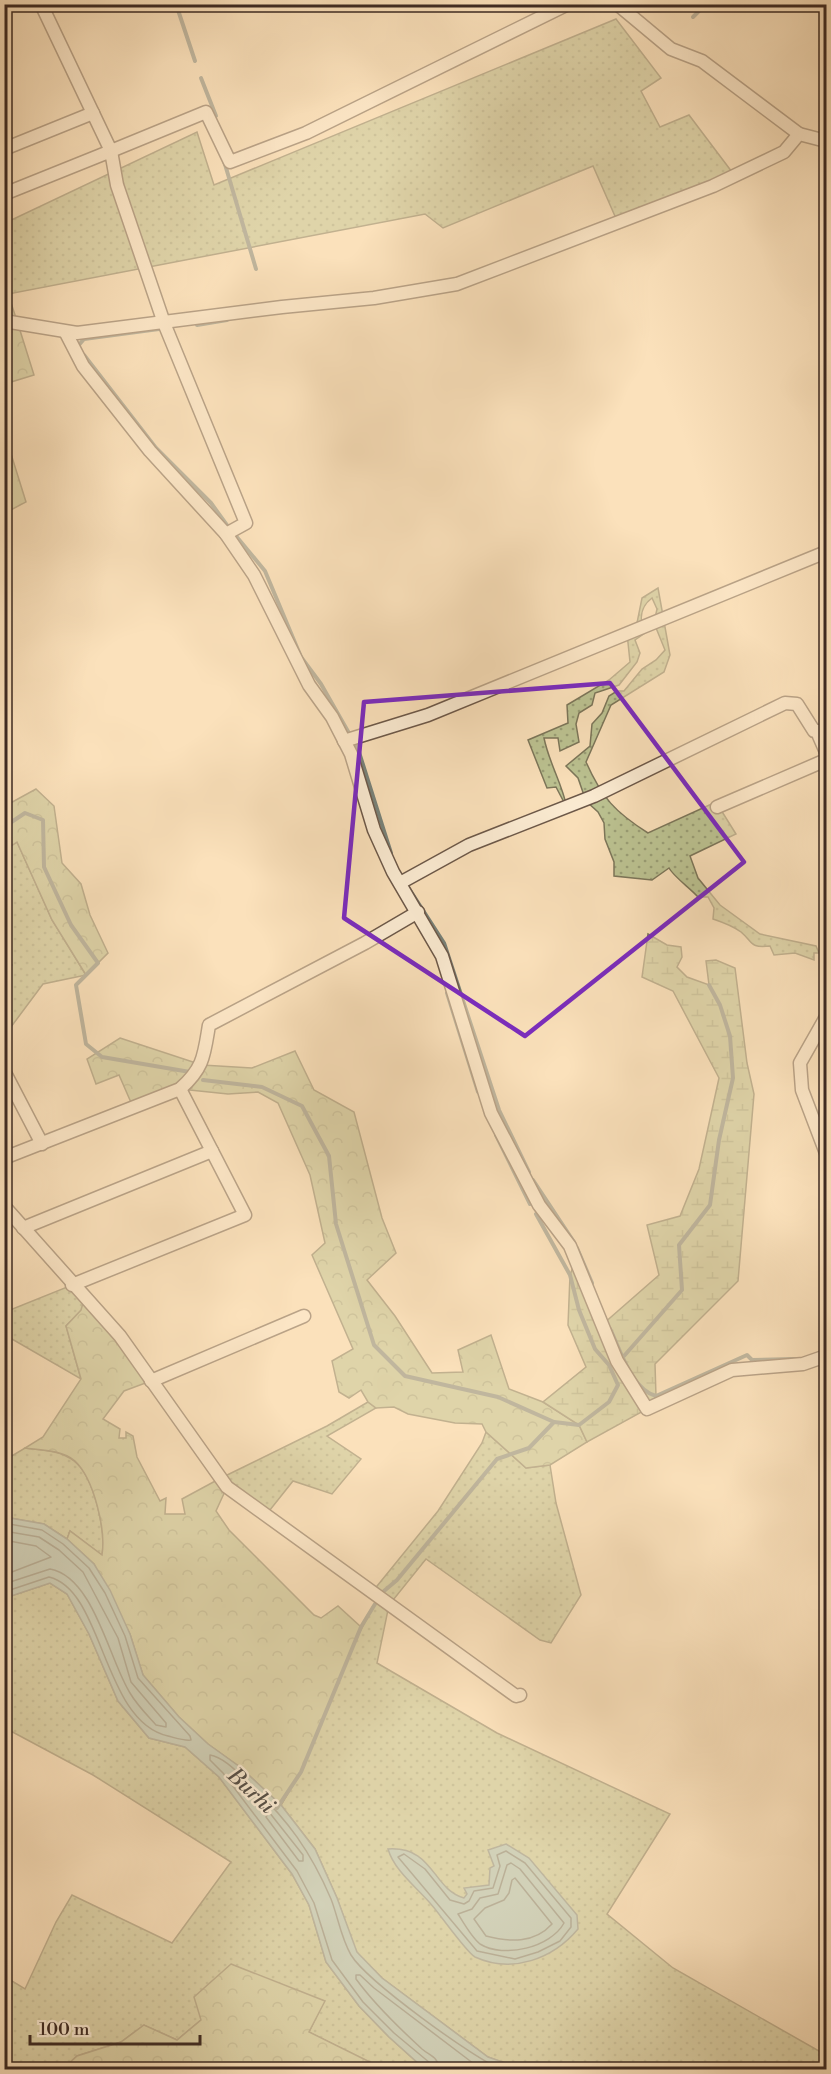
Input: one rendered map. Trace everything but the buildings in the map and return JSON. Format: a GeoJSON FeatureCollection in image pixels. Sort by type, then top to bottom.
{"type":"FeatureCollection","features":[{"type":"Feature","properties":{"kind":"street"},"geometry":{"type":"LineString","coordinates":[[41,4],[111,151],[117,185],[164,323],[246,523],[226,534]]}},
{"type":"Feature","properties":{"kind":"street"},"geometry":{"type":"LineString","coordinates":[[4,194],[206,112],[230,162],[306,133],[568,4]]}},
{"type":"Feature","properties":{"kind":"street"},"geometry":{"type":"LineString","coordinates":[[617,4],[671,49],[702,61],[799,134],[826,141]]}},
{"type":"Feature","properties":{"kind":"street"},"geometry":{"type":"LineString","coordinates":[[4,149],[93,113]]}},
{"type":"Feature","properties":{"kind":"street"},"geometry":{"type":"LineString","coordinates":[[4,321],[66,333],[374,298],[457,284],[713,186],[784,152],[799,134]]}},
{"type":"Feature","properties":{"kind":"street"},"geometry":{"type":"LineString","coordinates":[[66,333],[82,366],[150,451],[226,534],[254,575],[294,660],[332,717],[351,754],[374,830],[400,883],[442,956],[491,1113],[534,1196],[570,1246],[617,1361],[647,1409],[732,1370],[803,1364],[826,1356]]}},
{"type":"Feature","properties":{"kind":"street"},"geometry":{"type":"LineString","coordinates":[[344,741],[428,715],[826,552]]}},
{"type":"Feature","properties":{"kind":"street"},"geometry":{"type":"LineString","coordinates":[[400,883],[469,845],[594,796],[785,703],[797,704],[814,731],[825,730]]}},
{"type":"Feature","properties":{"kind":"street"},"geometry":{"type":"LineString","coordinates":[[825,730],[819,736],[826,752]]}},
{"type":"Feature","properties":{"kind":"street"},"geometry":{"type":"LineString","coordinates":[[717,807],[826,760]]}},
{"type":"Feature","properties":{"kind":"street"},"geometry":{"type":"LineString","coordinates":[[4,1158],[180,1089],[202,1065],[209,1025],[365,943],[418,912]]}},
{"type":"Feature","properties":{"kind":"street"},"geometry":{"type":"LineString","coordinates":[[826,1017],[800,1063],[802,1090],[826,1153]]}},
{"type":"Feature","properties":{"kind":"street"},"geometry":{"type":"LineString","coordinates":[[4,1071],[42,1144]]}},
{"type":"Feature","properties":{"kind":"street"},"geometry":{"type":"LineString","coordinates":[[72,1285],[245,1215],[180,1089]]}},
{"type":"Feature","properties":{"kind":"street"},"geometry":{"type":"LineString","coordinates":[[23,1228],[212,1151]]}},
{"type":"Feature","properties":{"kind":"street"},"geometry":{"type":"LineString","coordinates":[[4,1206],[72,1285],[105,1317],[227,1487],[516,1696],[520,1695]]}},
{"type":"Feature","properties":{"kind":"street"},"geometry":{"type":"LineString","coordinates":[[152,1381],[304,1316]]}},
{"type":"Feature","properties":{"kind":"highlighted area"},"geometry":{"type":"Polygon","coordinates":[[[610,683],[744,862],[525,1036],[344,918],[364,702],[610,683]]]}},
{"type":"Feature","properties":{"kind":"green space"},"geometry":{"type":"Polygon","coordinates":[[[616,19],[661,78],[641,91],[660,127],[689,115],[735,176],[618,223],[593,166],[443,228],[425,214],[8,294],[18,324],[5,321],[5,223],[197,132],[214,185],[616,19]]]}},
{"type":"Feature","properties":{"kind":"green space"},"geometry":{"type":"Polygon","coordinates":[[[4,321],[18,324],[34,375],[11,382],[5,371],[4,321]]]}},
{"type":"Feature","properties":{"kind":"green space"},"geometry":{"type":"Polygon","coordinates":[[[7,441],[26,502],[5,513],[4,442],[7,441]]]}},
{"type":"Feature","properties":{"kind":"green space"},"geometry":{"type":"Polygon","coordinates":[[[658,588],[670,655],[664,672],[611,705],[586,762],[604,795],[618,811],[648,833],[716,802],[736,834],[690,856],[698,878],[720,905],[760,934],[816,946],[819,953],[814,953],[814,960],[795,953],[774,955],[770,946],[752,944],[738,930],[713,919],[714,908],[708,897],[698,897],[669,868],[652,880],[614,876],[614,862],[605,839],[604,823],[598,812],[586,801],[578,778],[566,766],[590,746],[592,724],[602,713],[609,696],[617,691],[624,691],[642,669],[656,660],[665,650],[654,623],[657,609],[652,598],[645,605],[642,614],[645,633],[635,640],[640,653],[637,662],[619,685],[595,693],[592,705],[579,713],[576,724],[579,742],[560,751],[558,738],[544,738],[567,808],[556,787],[547,788],[528,740],[568,723],[567,705],[609,680],[630,662],[627,633],[637,623],[642,598],[658,588]]]}},
{"type":"Feature","properties":{"kind":"green space"},"geometry":{"type":"Polygon","coordinates":[[[36,789],[54,806],[62,863],[81,884],[90,915],[108,953],[86,975],[52,920],[17,842],[5,850],[5,806],[36,789]]]}},
{"type":"Feature","properties":{"kind":"green space"},"geometry":{"type":"Polygon","coordinates":[[[17,842],[52,920],[86,975],[43,984],[5,1035],[5,975],[12,965],[5,962],[5,850],[17,842]]]}},
{"type":"Feature","properties":{"kind":"green space"},"geometry":{"type":"Polygon","coordinates":[[[648,934],[667,945],[681,947],[682,957],[677,967],[687,977],[709,985],[706,961],[716,960],[735,968],[747,1063],[754,1094],[738,1281],[655,1364],[656,1396],[647,1409],[587,1442],[579,1425],[543,1402],[586,1367],[568,1325],[570,1275],[576,1259],[603,1324],[659,1275],[647,1225],[680,1216],[699,1169],[719,1078],[673,991],[642,977],[648,934]]]}},
{"type":"Feature","properties":{"kind":"green space"},"geometry":{"type":"Polygon","coordinates":[[[120,1038],[202,1065],[252,1068],[295,1051],[314,1090],[354,1112],[382,1218],[396,1253],[367,1280],[395,1316],[432,1373],[463,1372],[458,1350],[491,1335],[509,1389],[543,1402],[579,1425],[587,1442],[550,1465],[526,1468],[486,1432],[482,1424],[455,1423],[408,1414],[394,1407],[376,1408],[368,1402],[361,1390],[349,1398],[339,1392],[332,1361],[353,1349],[312,1255],[325,1243],[310,1175],[278,1103],[258,1092],[228,1094],[180,1089],[133,1107],[119,1075],[96,1084],[87,1059],[120,1038]]]}},
{"type":"Feature","properties":{"kind":"green space"},"geometry":{"type":"Polygon","coordinates":[[[72,1285],[85,1296],[82,1310],[66,1326],[81,1379],[5,1335],[5,1312],[72,1285]]]}},
{"type":"Feature","properties":{"kind":"green space"},"geometry":{"type":"Polygon","coordinates":[[[85,1296],[151,1381],[124,1391],[103,1419],[120,1429],[119,1438],[126,1438],[126,1432],[133,1436],[137,1457],[160,1501],[166,1498],[165,1514],[185,1514],[182,1499],[219,1479],[227,1487],[216,1511],[229,1530],[314,1615],[321,1618],[338,1606],[361,1627],[301,1772],[281,1805],[240,1767],[208,1744],[179,1717],[143,1675],[130,1634],[94,1564],[67,1539],[70,1531],[102,1555],[100,1519],[88,1480],[82,1469],[70,1457],[51,1451],[25,1448],[43,1437],[81,1379],[66,1326],[81,1310],[85,1296]]]}},
{"type":"Feature","properties":{"kind":"green space"},"geometry":{"type":"Polygon","coordinates":[[[368,1402],[376,1408],[327,1436],[361,1459],[332,1494],[293,1481],[266,1515],[219,1479],[327,1426],[368,1402]]]}},
{"type":"Feature","properties":{"kind":"green space"},"geometry":{"type":"Polygon","coordinates":[[[486,1432],[526,1468],[550,1465],[556,1503],[581,1595],[551,1643],[540,1640],[426,1559],[389,1605],[377,1663],[497,1733],[670,1814],[607,1914],[673,1968],[826,2055],[826,2069],[809,2067],[723,2070],[644,2065],[611,2070],[523,2070],[488,2057],[382,1978],[356,1952],[337,1898],[315,1849],[281,1805],[306,1756],[350,1653],[375,1604],[373,1591],[438,1511],[482,1443],[486,1432]]]}},
{"type":"Feature","properties":{"kind":"green space"},"geometry":{"type":"Polygon","coordinates":[[[25,1448],[50,1451],[69,1457],[81,1468],[93,1491],[97,1505],[102,1532],[102,1555],[70,1531],[67,1539],[44,1524],[5,1517],[5,1460],[25,1448]]]}},
{"type":"Feature","properties":{"kind":"green space"},"geometry":{"type":"Polygon","coordinates":[[[50,1583],[67,1594],[89,1634],[118,1701],[149,1738],[185,1747],[219,1777],[292,1874],[309,1905],[326,1962],[359,2006],[389,2037],[418,2063],[431,2069],[383,2069],[309,2032],[324,2001],[201,2020],[177,2040],[144,2025],[121,2042],[77,2056],[63,2069],[5,2069],[4,1976],[25,1989],[56,1922],[72,1895],[172,1943],[231,1862],[93,1775],[5,1728],[5,1598],[50,1583]]]}},
{"type":"Feature","properties":{"kind":"green space"},"geometry":{"type":"Polygon","coordinates":[[[231,1964],[325,2001],[309,2032],[384,2069],[63,2069],[77,2056],[121,2042],[144,2025],[177,2040],[201,2020],[194,1997],[231,1964]]]}},
{"type":"Feature","properties":{"kind":"water","name":"Burhi"},"geometry":{"type":"Polygon","coordinates":[[[4,1517],[44,1524],[67,1539],[94,1564],[110,1590],[130,1634],[143,1675],[179,1717],[208,1744],[240,1767],[281,1805],[315,1849],[337,1898],[357,1952],[382,1978],[488,2057],[523,2069],[431,2069],[418,2063],[359,2006],[326,1962],[309,1905],[292,1874],[219,1777],[185,1747],[149,1738],[118,1701],[89,1634],[67,1594],[50,1583],[5,1598],[4,1517]]]}},
{"type":"Feature","properties":{"kind":"water"},"geometry":{"type":"Polygon","coordinates":[[[506,1844],[529,1858],[577,1915],[578,1929],[568,1940],[544,1956],[517,1964],[489,1962],[471,1954],[430,1903],[400,1871],[388,1849],[415,1854],[445,1886],[464,1898],[467,1894],[464,1888],[489,1885],[490,1868],[494,1866],[488,1850],[506,1844]]]}},
{"type":"Feature","properties":{"kind":"waterway"},"geometry":{"type":"LineString","coordinates":[[176,4],[195,61]]}},
{"type":"Feature","properties":{"kind":"waterway"},"geometry":{"type":"LineString","coordinates":[[693,17],[706,4]]}},
{"type":"Feature","properties":{"kind":"waterway"},"geometry":{"type":"LineString","coordinates":[[201,78],[216,116]]}},
{"type":"Feature","properties":{"kind":"waterway"},"geometry":{"type":"LineString","coordinates":[[224,161],[256,269]]}},
{"type":"Feature","properties":{"kind":"waterway"},"geometry":{"type":"LineString","coordinates":[[197,325],[227,320]]}},
{"type":"Feature","properties":{"kind":"waterway"},"geometry":{"type":"LineString","coordinates":[[78,346],[84,339],[159,329]]}},
{"type":"Feature","properties":{"kind":"waterway"},"geometry":{"type":"LineString","coordinates":[[84,355],[156,448],[211,503],[229,528]]}},
{"type":"Feature","properties":{"kind":"waterway"},"geometry":{"type":"LineString","coordinates":[[236,536],[265,571],[301,657],[321,684],[358,749],[391,853]]}},
{"type":"Feature","properties":{"kind":"waterway"},"geometry":{"type":"LineString","coordinates":[[4,827],[25,813],[43,820],[44,867],[71,925],[98,963],[76,985],[86,1044],[102,1057],[190,1072]]}},
{"type":"Feature","properties":{"kind":"waterway"},"geometry":{"type":"LineString","coordinates":[[406,884],[444,943],[499,1110],[529,1172]]}},
{"type":"Feature","properties":{"kind":"waterway"},"geometry":{"type":"LineString","coordinates":[[624,1356],[682,1290],[679,1245],[710,1205],[719,1140],[733,1078],[730,1036],[720,1005],[709,985]]}},
{"type":"Feature","properties":{"kind":"waterway"},"geometry":{"type":"LineString","coordinates":[[447,993],[478,1092]]}},
{"type":"Feature","properties":{"kind":"waterway"},"geometry":{"type":"LineString","coordinates":[[203,1080],[262,1087],[302,1106],[329,1156],[336,1224],[374,1345],[405,1376],[498,1397],[554,1422],[529,1448],[497,1459],[397,1580],[384,1591]]}},
{"type":"Feature","properties":{"kind":"waterway"},"geometry":{"type":"LineString","coordinates":[[496,1135],[530,1204]]}},
{"type":"Feature","properties":{"kind":"waterway"},"geometry":{"type":"LineString","coordinates":[[533,1180],[574,1242]]}},
{"type":"Feature","properties":{"kind":"waterway"},"geometry":{"type":"LineString","coordinates":[[536,1214],[570,1275],[579,1310],[595,1349],[609,1365],[618,1385],[609,1402],[579,1425],[554,1422]]}},
{"type":"Feature","properties":{"kind":"waterway"},"geometry":{"type":"LineString","coordinates":[[577,1248],[592,1283]]}},
{"type":"Feature","properties":{"kind":"waterway"},"geometry":{"type":"LineString","coordinates":[[610,1329],[633,1378],[647,1392],[656,1396],[747,1355],[752,1360],[795,1359]]}},
{"type":"Feature","properties":{"kind":"waterway","name":"Burhi"},"geometry":{"type":"LineString","coordinates":[[277,1808],[301,1772],[361,1627],[375,1604]]}}]}
